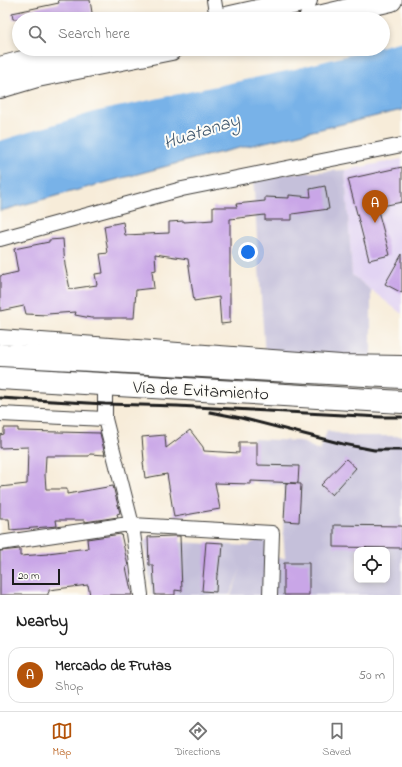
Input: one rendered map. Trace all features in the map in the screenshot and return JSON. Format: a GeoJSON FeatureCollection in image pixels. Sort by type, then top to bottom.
{"type":"FeatureCollection","features":[{"type":"Feature","properties":{"kind":"main road"},"geometry":{"type":"LineString","coordinates":[[253,12],[306,0]]}},
{"type":"Feature","properties":{"kind":"main road"},"geometry":{"type":"LineString","coordinates":[[339,12],[390,0]]}},
{"type":"Feature","properties":{"kind":"main road"},"geometry":{"type":"LineString","coordinates":[[0,68],[45,56]]}},
{"type":"Feature","properties":{"kind":"main road"},"geometry":{"type":"LineString","coordinates":[[0,87],[37,76],[136,56]]}},
{"type":"Feature","properties":{"kind":"main road","name":"Vía de Evitamiento"},"geometry":{"type":"LineString","coordinates":[[0,355],[340,368],[402,377]]}},
{"type":"Feature","properties":{"kind":"main road","name":"Vía de Evitamiento"},"geometry":{"type":"LineString","coordinates":[[0,378],[402,402]]}},
{"type":"Feature","properties":{"kind":"street"},"geometry":{"type":"LineString","coordinates":[[214,0],[216,12]]}},
{"type":"Feature","properties":{"kind":"street"},"geometry":{"type":"LineString","coordinates":[[0,240],[182,189],[402,145]]}},
{"type":"Feature","properties":{"kind":"street"},"geometry":{"type":"LineString","coordinates":[[0,337],[340,368],[402,362]]}},
{"type":"Feature","properties":{"kind":"street"},"geometry":{"type":"LineString","coordinates":[[105,385],[105,420],[132,525],[141,595]]}},
{"type":"Feature","properties":{"kind":"street"},"geometry":{"type":"LineString","coordinates":[[0,414],[105,420]]}},
{"type":"Feature","properties":{"kind":"street"},"geometry":{"type":"LineString","coordinates":[[0,543],[122,525],[272,533],[270,595]]}},
{"type":"Feature","properties":{"kind":"shaded area"},"geometry":{"type":"Polygon","coordinates":[[[402,159],[402,314],[352,275],[345,170],[402,159]]]}},
{"type":"Feature","properties":{"kind":"shaded area"},"geometry":{"type":"Polygon","coordinates":[[[345,170],[352,275],[371,290],[371,357],[265,357],[253,176],[345,170]]]}},
{"type":"Feature","properties":{"kind":"shaded area"},"geometry":{"type":"Polygon","coordinates":[[[327,430],[348,436],[402,436],[402,595],[272,595],[276,558],[285,558],[283,533],[284,485],[257,483],[253,439],[300,441],[320,451],[327,430]]]}},
{"type":"Feature","properties":{"kind":"shaded area"},"geometry":{"type":"Polygon","coordinates":[[[272,533],[268,595],[231,595],[241,568],[230,595],[152,595],[144,540],[249,546],[250,544],[272,533]]]}},
{"type":"Feature","properties":{"kind":"water","name":"Huatanay"},"geometry":{"type":"Polygon","coordinates":[[[402,56],[402,110],[197,158],[0,211],[0,156],[98,126],[291,85],[402,56]]]}},
{"type":"Feature","properties":{"kind":"building"},"geometry":{"type":"Polygon","coordinates":[[[58,0],[90,0],[92,12],[17,12],[59,3],[58,0]]]}},
{"type":"Feature","properties":{"kind":"building"},"geometry":{"type":"Polygon","coordinates":[[[402,167],[402,202],[377,207],[390,255],[369,260],[348,179],[402,167]]]}},
{"type":"Feature","properties":{"kind":"building"},"geometry":{"type":"Polygon","coordinates":[[[325,186],[329,209],[292,214],[292,220],[265,220],[265,215],[230,219],[230,323],[221,324],[219,297],[194,301],[188,259],[155,254],[156,270],[152,271],[154,288],[136,290],[134,318],[91,318],[75,315],[76,312],[47,315],[26,314],[24,306],[0,311],[0,276],[18,272],[14,249],[49,242],[49,240],[63,239],[65,265],[70,289],[97,285],[95,274],[103,273],[100,254],[108,253],[104,226],[123,222],[125,235],[169,233],[169,222],[213,220],[213,207],[237,207],[236,204],[265,201],[265,197],[289,198],[289,195],[311,197],[310,189],[325,186]]]}},
{"type":"Feature","properties":{"kind":"building"},"geometry":{"type":"Polygon","coordinates":[[[402,254],[402,293],[385,284],[402,254]]]}},
{"type":"Feature","properties":{"kind":"building"},"geometry":{"type":"Polygon","coordinates":[[[4,428],[18,428],[18,431],[100,433],[105,455],[90,454],[89,456],[46,456],[46,489],[67,489],[67,494],[113,486],[120,513],[117,514],[118,517],[85,522],[85,520],[56,520],[57,526],[10,530],[9,519],[0,519],[0,487],[27,484],[28,447],[0,448],[0,435],[4,434],[4,428]]]}},
{"type":"Feature","properties":{"kind":"building"},"geometry":{"type":"Polygon","coordinates":[[[190,430],[203,447],[204,451],[239,453],[239,442],[257,442],[257,465],[299,466],[298,483],[251,481],[251,484],[215,483],[220,509],[174,517],[167,474],[145,478],[142,437],[165,435],[166,448],[190,430]]]}},
{"type":"Feature","properties":{"kind":"building"},"geometry":{"type":"Polygon","coordinates":[[[346,459],[356,468],[332,495],[321,485],[346,459]]]}},
{"type":"Feature","properties":{"kind":"building"},"geometry":{"type":"Polygon","coordinates":[[[286,483],[301,484],[299,522],[284,521],[286,483]]]}},
{"type":"Feature","properties":{"kind":"building"},"geometry":{"type":"Polygon","coordinates":[[[334,525],[402,526],[402,548],[334,547],[334,525]]]}},
{"type":"Feature","properties":{"kind":"building"},"geometry":{"type":"Polygon","coordinates":[[[121,534],[128,566],[126,567],[132,595],[90,595],[88,585],[49,590],[48,595],[0,595],[0,551],[20,549],[20,556],[48,554],[88,548],[87,539],[121,534]]]}},
{"type":"Feature","properties":{"kind":"building"},"geometry":{"type":"Polygon","coordinates":[[[180,536],[182,591],[175,590],[175,595],[155,595],[153,565],[149,565],[148,537],[180,536]]]}},
{"type":"Feature","properties":{"kind":"building"},"geometry":{"type":"Polygon","coordinates":[[[206,542],[223,543],[222,557],[220,556],[217,574],[216,592],[202,591],[206,542]]]}},
{"type":"Feature","properties":{"kind":"building"},"geometry":{"type":"Polygon","coordinates":[[[284,563],[309,563],[309,595],[284,595],[284,563]]]}},
{"type":"Feature","properties":{"kind":"waterway"},"geometry":{"type":"LineString","coordinates":[[0,156],[98,126],[291,85],[402,56]]}},
{"type":"Feature","properties":{"kind":"railway"},"geometry":{"type":"LineString","coordinates":[[0,398],[402,417]]}},
{"type":"Feature","properties":{"kind":"railway"},"geometry":{"type":"LineString","coordinates":[[210,412],[241,418],[343,444],[374,450],[402,450]]}},
{"type":"Feature","properties":{"kind":"place","name":"Mercado de Frutas"},"geometry":{"type":"Point","coordinates":[375,223]}}]}
